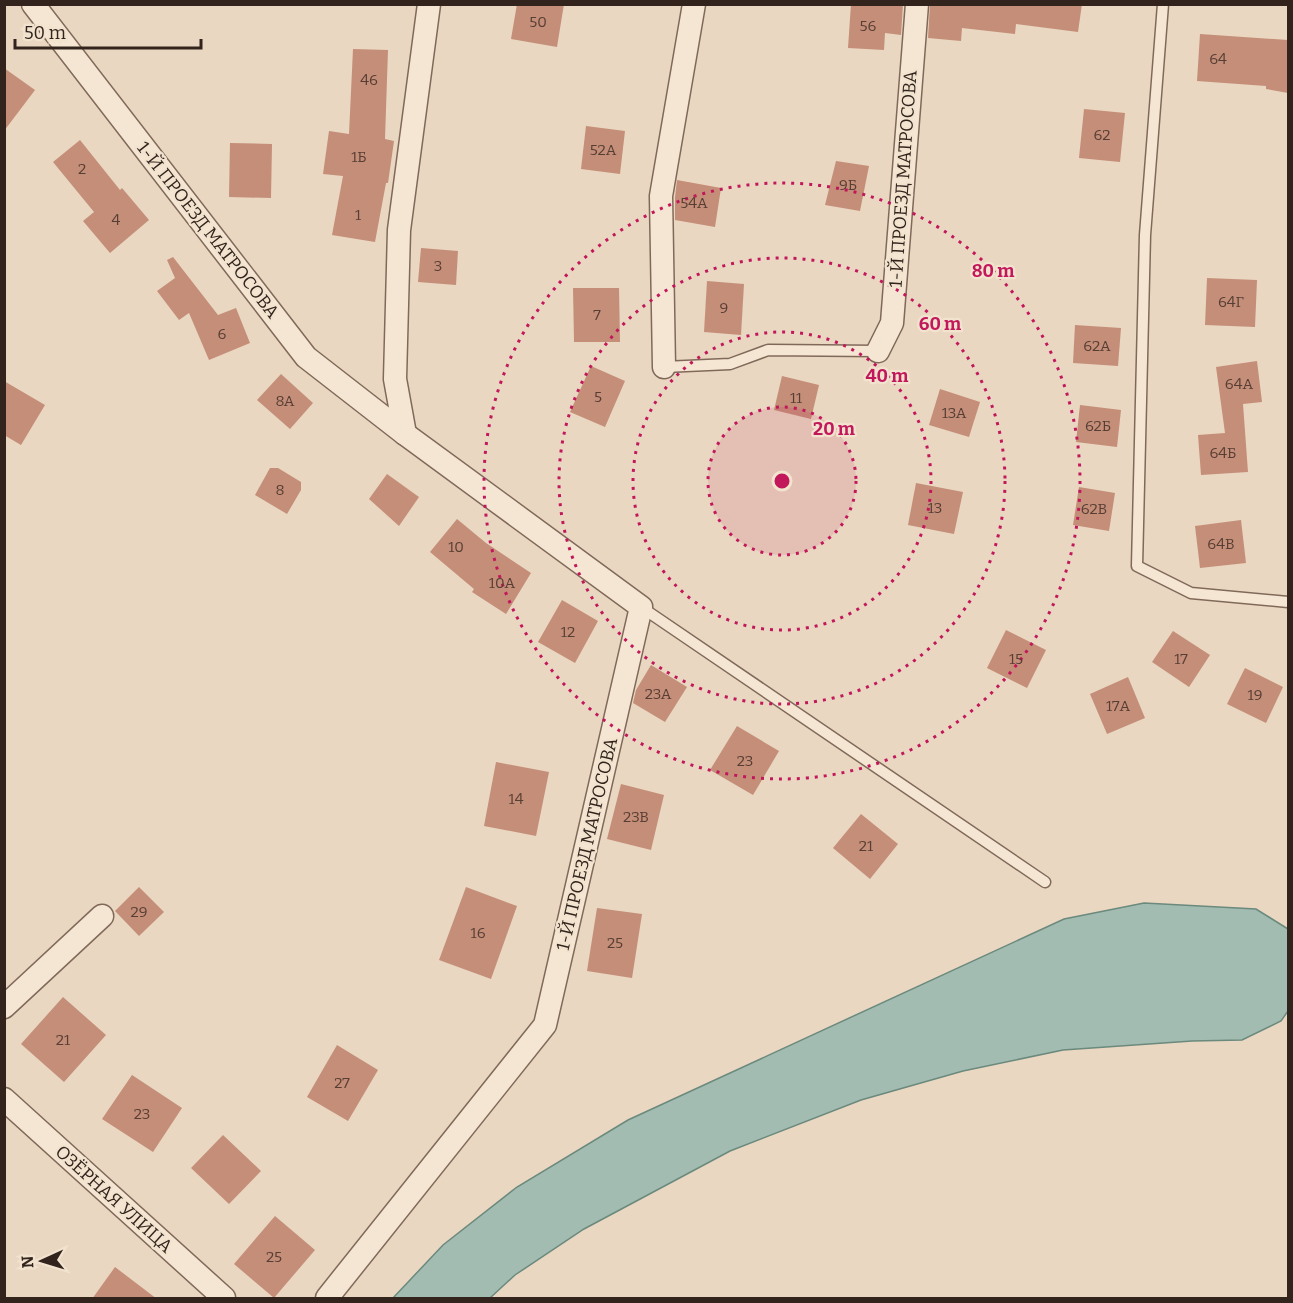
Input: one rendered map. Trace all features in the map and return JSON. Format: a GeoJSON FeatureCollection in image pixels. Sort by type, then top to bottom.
{"type":"FeatureCollection","features":[{"type":"Feature","properties":{"kind":"street","name":"1-Й ПРОЕЗД МАТРОСОВА"},"geometry":{"type":"LineString","coordinates":[[33,4],[306,357],[405,434],[641,607],[545,1025],[327,1299]]}},
{"type":"Feature","properties":{"kind":"street"},"geometry":{"type":"LineString","coordinates":[[405,434],[395,379],[399,230],[429,4]]}},
{"type":"Feature","properties":{"kind":"street"},"geometry":{"type":"LineString","coordinates":[[664,367],[661,196],[694,4]]}},
{"type":"Feature","properties":{"kind":"street","name":"1-Й ПРОЕЗД МАТРОСОВА"},"geometry":{"type":"LineString","coordinates":[[878,351],[892,323],[917,4]]}},
{"type":"Feature","properties":{"kind":"street"},"geometry":{"type":"LineString","coordinates":[[4,1007],[102,916]]}},
{"type":"Feature","properties":{"kind":"street","name":"ОЗЁРНАЯ УЛИЦА"},"geometry":{"type":"LineString","coordinates":[[4,1099],[224,1299]]}},
{"type":"Feature","properties":{"kind":"lane"},"geometry":{"type":"LineString","coordinates":[[1163,4],[1144,235],[1137,567],[1191,593],[1288,602]]}},
{"type":"Feature","properties":{"kind":"lane"},"geometry":{"type":"LineString","coordinates":[[664,367],[730,364],[768,350],[878,351]]}},
{"type":"Feature","properties":{"kind":"lane"},"geometry":{"type":"LineString","coordinates":[[641,607],[1045,882]]}},
{"type":"Feature","properties":{"kind":"shaded area"},"geometry":{"type":"Polygon","coordinates":[[[1144,903],[1256,909],[1288,929],[1288,1011],[1281,1021],[1242,1040],[1063,1050],[963,1071],[861,1100],[730,1151],[584,1229],[515,1275],[490,1298],[393,1298],[443,1245],[517,1187],[628,1120],[1064,919],[1144,903]]]}},
{"type":"Feature","properties":{"kind":"building"},"geometry":{"type":"Polygon","coordinates":[[[517,4],[564,4],[557,47],[511,39],[517,4]]]}},
{"type":"Feature","properties":{"kind":"building"},"geometry":{"type":"Polygon","coordinates":[[[851,4],[903,4],[901,35],[885,33],[884,50],[848,48],[851,4]]]}},
{"type":"Feature","properties":{"kind":"building"},"geometry":{"type":"Polygon","coordinates":[[[930,4],[1082,4],[1078,32],[1016,24],[1015,34],[962,28],[961,41],[928,38],[930,4]]]}},
{"type":"Feature","properties":{"kind":"building"},"geometry":{"type":"Polygon","coordinates":[[[1200,34],[1288,40],[1288,93],[1266,89],[1266,86],[1197,81],[1200,34]]]}},
{"type":"Feature","properties":{"kind":"building"},"geometry":{"type":"Polygon","coordinates":[[[353,49],[388,50],[385,139],[394,141],[388,183],[386,183],[375,242],[332,235],[343,176],[323,174],[329,131],[349,134],[353,49]]]}},
{"type":"Feature","properties":{"kind":"building"},"geometry":{"type":"Polygon","coordinates":[[[4,68],[35,90],[4,131],[4,68]]]}},
{"type":"Feature","properties":{"kind":"building"},"geometry":{"type":"Polygon","coordinates":[[[1084,109],[1125,113],[1120,162],[1079,158],[1084,109]]]}},
{"type":"Feature","properties":{"kind":"building"},"geometry":{"type":"Polygon","coordinates":[[[586,126],[625,131],[620,174],[581,169],[586,126]]]}},
{"type":"Feature","properties":{"kind":"building"},"geometry":{"type":"Polygon","coordinates":[[[80,140],[120,190],[122,188],[149,220],[110,253],[83,221],[94,212],[53,162],[80,140]]]}},
{"type":"Feature","properties":{"kind":"building"},"geometry":{"type":"Polygon","coordinates":[[[230,143],[272,144],[271,198],[229,197],[230,143]]]}},
{"type":"Feature","properties":{"kind":"building"},"geometry":{"type":"Polygon","coordinates":[[[836,161],[869,166],[860,211],[825,205],[836,161]]]}},
{"type":"Feature","properties":{"kind":"building"},"geometry":{"type":"Polygon","coordinates":[[[677,180],[721,188],[715,227],[675,220],[677,180]]]}},
{"type":"Feature","properties":{"kind":"building"},"geometry":{"type":"Polygon","coordinates":[[[421,248],[458,251],[456,285],[418,282],[421,248]]]}},
{"type":"Feature","properties":{"kind":"building"},"geometry":{"type":"Polygon","coordinates":[[[173,257],[218,315],[236,308],[250,343],[209,360],[189,313],[179,320],[157,291],[175,278],[167,260],[173,257]]]}},
{"type":"Feature","properties":{"kind":"building"},"geometry":{"type":"Polygon","coordinates":[[[1207,278],[1257,280],[1255,327],[1205,325],[1207,278]]]}},
{"type":"Feature","properties":{"kind":"building"},"geometry":{"type":"Polygon","coordinates":[[[707,281],[744,284],[741,335],[704,332],[707,281]]]}},
{"type":"Feature","properties":{"kind":"building"},"geometry":{"type":"Polygon","coordinates":[[[573,288],[619,288],[620,342],[574,342],[573,288]]]}},
{"type":"Feature","properties":{"kind":"building"},"geometry":{"type":"Polygon","coordinates":[[[1075,325],[1121,328],[1118,366],[1073,363],[1075,325]]]}},
{"type":"Feature","properties":{"kind":"building"},"geometry":{"type":"Polygon","coordinates":[[[1257,361],[1262,402],[1243,404],[1248,472],[1201,475],[1198,435],[1225,433],[1216,367],[1257,361]]]}},
{"type":"Feature","properties":{"kind":"building"},"geometry":{"type":"Polygon","coordinates":[[[591,366],[625,381],[605,427],[570,412],[591,366]]]}},
{"type":"Feature","properties":{"kind":"building"},"geometry":{"type":"Polygon","coordinates":[[[281,374],[313,403],[290,429],[257,400],[281,374]]]}},
{"type":"Feature","properties":{"kind":"building"},"geometry":{"type":"Polygon","coordinates":[[[782,376],[819,385],[811,419],[774,410],[782,376]]]}},
{"type":"Feature","properties":{"kind":"building"},"geometry":{"type":"Polygon","coordinates":[[[4,381],[45,405],[21,445],[4,435],[4,381]]]}},
{"type":"Feature","properties":{"kind":"building"},"geometry":{"type":"Polygon","coordinates":[[[940,389],[980,402],[969,437],[929,425],[940,389]]]}},
{"type":"Feature","properties":{"kind":"building"},"geometry":{"type":"Polygon","coordinates":[[[1080,405],[1121,410],[1117,447],[1076,442],[1080,405]]]}},
{"type":"Feature","properties":{"kind":"building"},"geometry":{"type":"Polygon","coordinates":[[[270,468],[278,468],[301,482],[301,490],[287,514],[255,495],[270,468]]]}},
{"type":"Feature","properties":{"kind":"building"},"geometry":{"type":"Polygon","coordinates":[[[387,474],[419,497],[399,526],[369,499],[387,474]]]}},
{"type":"Feature","properties":{"kind":"building"},"geometry":{"type":"Polygon","coordinates":[[[916,483],[963,492],[954,534],[908,525],[916,483]]]}},
{"type":"Feature","properties":{"kind":"building"},"geometry":{"type":"Polygon","coordinates":[[[1079,487],[1115,493],[1109,531],[1073,525],[1079,487]]]}},
{"type":"Feature","properties":{"kind":"building"},"geometry":{"type":"Polygon","coordinates":[[[457,519],[486,543],[531,573],[506,614],[472,592],[474,589],[430,552],[457,519]]]}},
{"type":"Feature","properties":{"kind":"building"},"geometry":{"type":"Polygon","coordinates":[[[1241,520],[1246,563],[1200,568],[1195,526],[1241,520]]]}},
{"type":"Feature","properties":{"kind":"building"},"geometry":{"type":"Polygon","coordinates":[[[562,600],[598,621],[575,663],[538,642],[562,600]]]}},
{"type":"Feature","properties":{"kind":"building"},"geometry":{"type":"Polygon","coordinates":[[[1006,630],[1046,650],[1027,688],[987,668],[1006,630]]]}},
{"type":"Feature","properties":{"kind":"building"},"geometry":{"type":"Polygon","coordinates":[[[1173,631],[1210,655],[1189,687],[1152,662],[1173,631]]]}},
{"type":"Feature","properties":{"kind":"building"},"geometry":{"type":"Polygon","coordinates":[[[651,665],[687,687],[665,722],[633,703],[636,690],[651,665]]]}},
{"type":"Feature","properties":{"kind":"building"},"geometry":{"type":"Polygon","coordinates":[[[1245,668],[1283,687],[1266,723],[1227,704],[1245,668]]]}},
{"type":"Feature","properties":{"kind":"building"},"geometry":{"type":"Polygon","coordinates":[[[1128,677],[1145,718],[1107,734],[1090,694],[1128,677]]]}},
{"type":"Feature","properties":{"kind":"building"},"geometry":{"type":"Polygon","coordinates":[[[737,726],[779,751],[753,795],[710,770],[737,726]]]}},
{"type":"Feature","properties":{"kind":"building"},"geometry":{"type":"Polygon","coordinates":[[[496,762],[549,772],[536,836],[484,826],[496,762]]]}},
{"type":"Feature","properties":{"kind":"building"},"geometry":{"type":"Polygon","coordinates":[[[621,784],[664,795],[651,850],[607,839],[621,784]]]}},
{"type":"Feature","properties":{"kind":"building"},"geometry":{"type":"Polygon","coordinates":[[[861,814],[898,844],[870,879],[833,848],[861,814]]]}},
{"type":"Feature","properties":{"kind":"building"},"geometry":{"type":"Polygon","coordinates":[[[139,887],[164,912],[139,936],[115,911],[139,887]]]}},
{"type":"Feature","properties":{"kind":"building"},"geometry":{"type":"Polygon","coordinates":[[[466,887],[517,906],[491,979],[439,960],[466,887]]]}},
{"type":"Feature","properties":{"kind":"building"},"geometry":{"type":"Polygon","coordinates":[[[597,908],[642,914],[632,978],[587,971],[597,908]]]}},
{"type":"Feature","properties":{"kind":"building"},"geometry":{"type":"Polygon","coordinates":[[[63,997],[106,1035],[64,1082],[21,1044],[63,997]]]}},
{"type":"Feature","properties":{"kind":"building"},"geometry":{"type":"Polygon","coordinates":[[[337,1045],[378,1070],[348,1121],[307,1097],[337,1045]]]}},
{"type":"Feature","properties":{"kind":"building"},"geometry":{"type":"Polygon","coordinates":[[[132,1075],[182,1108],[153,1152],[102,1119],[132,1075]]]}},
{"type":"Feature","properties":{"kind":"building"},"geometry":{"type":"Polygon","coordinates":[[[223,1135],[261,1171],[229,1204],[191,1168],[223,1135]]]}},
{"type":"Feature","properties":{"kind":"building"},"geometry":{"type":"Polygon","coordinates":[[[275,1216],[315,1250],[274,1298],[234,1264],[275,1216]]]}},
{"type":"Feature","properties":{"kind":"building"},"geometry":{"type":"Polygon","coordinates":[[[115,1267],[157,1299],[92,1299],[115,1267]]]}}]}
